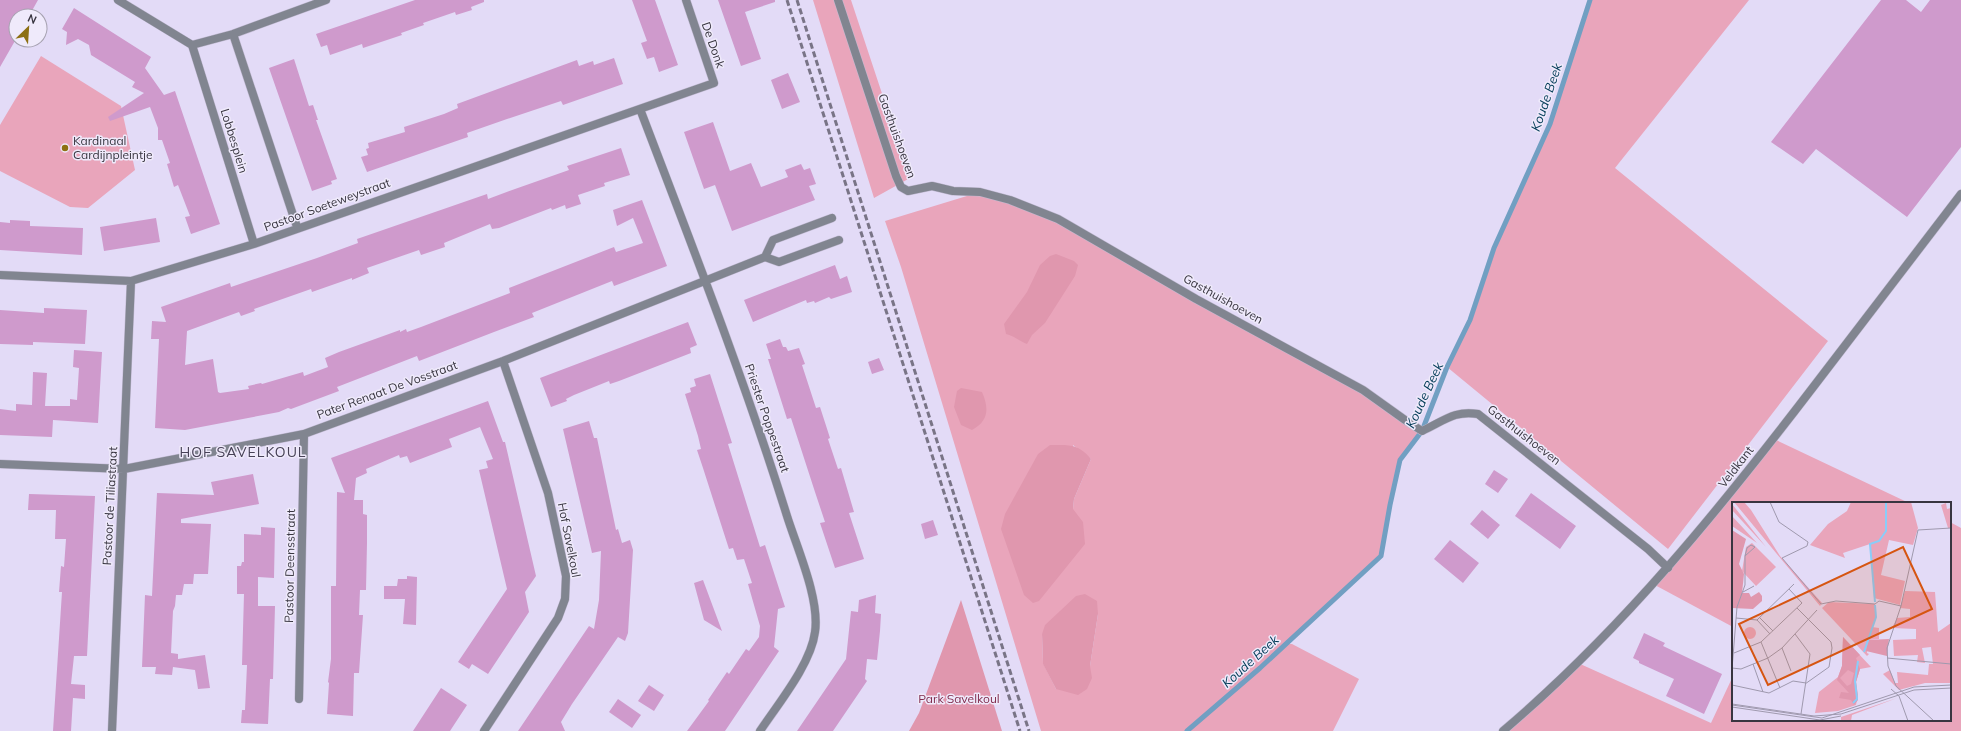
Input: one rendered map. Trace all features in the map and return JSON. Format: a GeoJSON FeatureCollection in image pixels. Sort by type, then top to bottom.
{"type":"FeatureCollection","features":[{"type":"Feature","properties":{"kind":"street"},"geometry":{"type":"LineString","coordinates":[[118,0],[192,45],[233,34],[326,0]]}},
{"type":"Feature","properties":{"kind":"street","name":"De Donk"},"geometry":{"type":"LineString","coordinates":[[654,104],[714,83],[686,0]]}},
{"type":"Feature","properties":{"kind":"street","name":"Gasthuishoeven"},"geometry":{"type":"LineString","coordinates":[[838,0],[896,176],[902,187],[908,191],[932,186],[953,191],[980,192],[1010,200],[1058,219],[1196,299],[1363,390],[1422,431],[1457,413],[1467,412],[1478,414],[1648,549],[1668,568]]}},
{"type":"Feature","properties":{"kind":"street"},"geometry":{"type":"LineString","coordinates":[[233,34],[297,227]]}},
{"type":"Feature","properties":{"kind":"street","name":"Lobbesplein"},"geometry":{"type":"LineString","coordinates":[[192,45],[254,244]]}},
{"type":"Feature","properties":{"kind":"street","name":"Pastoor Soeteweystraat"},"geometry":{"type":"LineString","coordinates":[[0,275],[132,282],[254,244],[297,227],[654,104]]}},
{"type":"Feature","properties":{"kind":"street","name":"Priester Poppestraat"},"geometry":{"type":"LineString","coordinates":[[640,109],[706,281],[764,441],[814,602],[815,632],[806,662],[760,731]]}},
{"type":"Feature","properties":{"kind":"street","name":"Veldkant"},"geometry":{"type":"LineString","coordinates":[[1504,731],[1578,663],[1668,568],[1739,484],[1961,194]]}},
{"type":"Feature","properties":{"kind":"street"},"geometry":{"type":"LineString","coordinates":[[832,218],[773,240],[765,257],[779,262],[839,240]]}},
{"type":"Feature","properties":{"kind":"street","name":"Pater Renaat De Vosstraat"},"geometry":{"type":"LineString","coordinates":[[0,464],[124,469],[304,434],[503,361],[765,257]]}},
{"type":"Feature","properties":{"kind":"street","name":"Pastoor de Tiliastraat"},"geometry":{"type":"LineString","coordinates":[[112,731],[132,282]]}},
{"type":"Feature","properties":{"kind":"street","name":"Hof Savelkoul"},"geometry":{"type":"LineString","coordinates":[[484,731],[558,618],[565,599],[566,576],[548,493],[503,361]]}},
{"type":"Feature","properties":{"kind":"street","name":"Pastoor Deensstraat"},"geometry":{"type":"LineString","coordinates":[[299,699],[304,434]]}},
{"type":"Feature","properties":{"kind":"shaded area"},"geometry":{"type":"Polygon","coordinates":[[[813,0],[851,0],[910,178],[874,198],[813,0]]]}},
{"type":"Feature","properties":{"kind":"shaded area"},"geometry":{"type":"Polygon","coordinates":[[[1590,0],[1749,0],[1615,168],[1828,341],[1668,549],[1447,367],[1470,320],[1494,248],[1550,124],[1590,0]]]}},
{"type":"Feature","properties":{"kind":"shaded area","name":"Kardinaal Cardijnpleintje"},"geometry":{"type":"Polygon","coordinates":[[[41,56],[121,106],[135,170],[88,208],[70,207],[0,171],[0,125],[41,56]]]}},
{"type":"Feature","properties":{"kind":"shaded area"},"geometry":{"type":"Polygon","coordinates":[[[980,192],[1033,209],[1285,346],[1422,431],[1400,460],[1381,556],[1286,644],[1292,644],[1359,679],[1333,731],[1041,731],[901,267],[885,221],[980,192]],[[1073,445],[1073,509],[1074,499],[1091,459],[1073,445]],[[1098,614],[1042,634],[1043,663],[1056,689],[1090,666],[1098,614]]]}},
{"type":"Feature","properties":{"kind":"shaded area"},"geometry":{"type":"Polygon","coordinates":[[[1774,439],[1907,502],[1732,502],[1732,626],[1653,584],[1774,439]]]}},
{"type":"Feature","properties":{"kind":"shaded area"},"geometry":{"type":"Polygon","coordinates":[[[1951,523],[1961,528],[1961,731],[1503,731],[1578,663],[1711,723],[1732,678],[1732,721],[1951,721],[1951,523]]]}},
{"type":"Feature","properties":{"kind":"green space"},"geometry":{"type":"Polygon","coordinates":[[[1056,254],[1074,261],[1078,265],[1075,276],[1045,323],[1032,335],[1027,344],[1006,334],[1004,324],[1027,292],[1040,265],[1050,256],[1056,254]]]}},
{"type":"Feature","properties":{"kind":"green space"},"geometry":{"type":"Polygon","coordinates":[[[961,388],[982,392],[986,403],[986,414],[982,423],[972,430],[961,425],[954,407],[957,391],[961,388]]]}},
{"type":"Feature","properties":{"kind":"green space"},"geometry":{"type":"Polygon","coordinates":[[[1050,445],[1072,446],[1082,450],[1091,459],[1074,499],[1073,509],[1083,522],[1085,544],[1039,601],[1033,603],[1024,595],[1001,529],[1005,514],[1038,454],[1050,445]]]}},
{"type":"Feature","properties":{"kind":"green space"},"geometry":{"type":"Polygon","coordinates":[[[1085,594],[1097,601],[1098,614],[1090,666],[1092,678],[1087,689],[1078,695],[1056,689],[1043,664],[1042,634],[1045,625],[1076,596],[1085,594]]]}},
{"type":"Feature","properties":{"kind":"green space","name":"Park Savelkoul"},"geometry":{"type":"Polygon","coordinates":[[[961,600],[1002,731],[909,731],[919,713],[961,600]]]}},
{"type":"Feature","properties":{"kind":"building"},"geometry":{"type":"Polygon","coordinates":[[[0,0],[38,0],[34,8],[8,8],[8,48],[11,48],[0,67],[0,0]]]}},
{"type":"Feature","properties":{"kind":"building"},"geometry":{"type":"Polygon","coordinates":[[[415,0],[484,0],[484,2],[471,7],[472,10],[456,15],[455,12],[423,23],[424,25],[401,33],[402,35],[363,48],[362,44],[330,55],[327,45],[321,47],[316,34],[415,0]]]}},
{"type":"Feature","properties":{"kind":"building"},"geometry":{"type":"Polygon","coordinates":[[[632,0],[655,0],[678,65],[659,72],[654,57],[647,59],[641,43],[647,41],[632,0]]]}},
{"type":"Feature","properties":{"kind":"building"},"geometry":{"type":"Polygon","coordinates":[[[718,0],[775,0],[775,2],[745,12],[761,59],[741,66],[718,0]]]}},
{"type":"Feature","properties":{"kind":"building"},"geometry":{"type":"Polygon","coordinates":[[[1881,0],[1906,0],[1921,12],[1930,0],[1961,0],[1961,147],[1907,217],[1816,149],[1803,164],[1771,142],[1881,0]]]}},
{"type":"Feature","properties":{"kind":"building"},"geometry":{"type":"Polygon","coordinates":[[[74,8],[151,57],[145,68],[164,95],[175,91],[220,224],[191,234],[185,217],[190,216],[178,185],[174,187],[167,164],[170,163],[162,140],[158,140],[158,128],[150,107],[110,121],[108,117],[144,93],[132,87],[135,82],[91,55],[89,45],[78,39],[66,45],[67,32],[62,29],[74,8]]]}},
{"type":"Feature","properties":{"kind":"building"},"geometry":{"type":"Polygon","coordinates":[[[614,58],[623,84],[563,105],[561,101],[507,119],[467,133],[468,137],[367,172],[361,157],[368,155],[366,149],[369,148],[368,143],[405,132],[404,127],[458,108],[457,104],[577,60],[579,66],[593,61],[594,65],[614,58]]]}},
{"type":"Feature","properties":{"kind":"building"},"geometry":{"type":"Polygon","coordinates":[[[294,59],[309,106],[313,105],[318,120],[316,120],[337,179],[331,181],[332,184],[312,191],[269,68],[294,59]]]}},
{"type":"Feature","properties":{"kind":"building"},"geometry":{"type":"Polygon","coordinates":[[[788,73],[800,102],[782,109],[771,80],[788,73]]]}},
{"type":"Feature","properties":{"kind":"building"},"geometry":{"type":"Polygon","coordinates":[[[713,122],[730,171],[751,163],[761,187],[788,177],[785,170],[801,164],[804,170],[810,168],[816,184],[809,186],[815,200],[732,231],[715,185],[704,189],[684,132],[713,122]]]}},
{"type":"Feature","properties":{"kind":"building"},"geometry":{"type":"Polygon","coordinates":[[[621,148],[630,175],[604,183],[605,186],[578,195],[581,204],[566,209],[565,205],[552,210],[551,208],[499,228],[492,229],[490,224],[444,243],[445,247],[421,255],[419,250],[367,268],[369,273],[352,280],[352,278],[312,292],[311,289],[254,309],[255,311],[241,316],[239,312],[187,331],[185,365],[213,359],[218,392],[220,393],[249,389],[248,386],[262,384],[303,372],[304,376],[328,367],[325,358],[339,352],[400,330],[400,332],[406,329],[407,332],[421,327],[510,293],[509,288],[614,247],[616,252],[643,243],[633,218],[617,226],[613,210],[642,200],[667,266],[614,286],[612,281],[532,313],[534,317],[419,361],[417,356],[337,387],[339,391],[291,409],[288,408],[279,412],[185,430],[155,428],[159,339],[151,339],[152,321],[166,322],[161,307],[230,283],[231,287],[317,258],[358,243],[357,239],[487,194],[488,199],[569,170],[567,166],[621,148]]]}},
{"type":"Feature","properties":{"kind":"building"},"geometry":{"type":"Polygon","coordinates":[[[156,218],[160,242],[104,251],[100,227],[156,218]]]}},
{"type":"Feature","properties":{"kind":"building"},"geometry":{"type":"Polygon","coordinates":[[[10,220],[30,221],[30,226],[83,228],[82,255],[0,250],[0,222],[10,223],[10,220]]]}},
{"type":"Feature","properties":{"kind":"building"},"geometry":{"type":"Polygon","coordinates":[[[835,265],[840,279],[847,276],[852,292],[831,299],[829,297],[815,303],[814,301],[807,303],[806,300],[753,322],[744,300],[835,265]]]}},
{"type":"Feature","properties":{"kind":"building"},"geometry":{"type":"Polygon","coordinates":[[[44,308],[87,310],[85,344],[33,342],[33,345],[0,344],[0,310],[44,313],[44,308]]]}},
{"type":"Feature","properties":{"kind":"building"},"geometry":{"type":"Polygon","coordinates":[[[688,322],[697,345],[690,348],[691,353],[619,381],[610,384],[609,381],[574,395],[566,399],[567,401],[551,407],[540,378],[688,322]]]}},
{"type":"Feature","properties":{"kind":"building"},"geometry":{"type":"Polygon","coordinates":[[[780,339],[783,347],[786,347],[788,351],[799,348],[805,364],[802,365],[816,408],[820,407],[830,438],[828,439],[838,469],[841,468],[854,512],[849,513],[864,559],[835,568],[820,523],[825,522],[791,418],[787,419],[768,359],[771,359],[766,344],[780,339]]]}},
{"type":"Feature","properties":{"kind":"building"},"geometry":{"type":"Polygon","coordinates":[[[74,350],[102,352],[98,423],[53,420],[52,437],[0,435],[0,409],[16,411],[16,404],[32,405],[33,372],[47,373],[45,406],[70,406],[70,399],[77,400],[79,368],[73,367],[74,350]]]}},
{"type":"Feature","properties":{"kind":"building"},"geometry":{"type":"Polygon","coordinates":[[[879,358],[884,370],[872,374],[868,362],[879,358]]]}},
{"type":"Feature","properties":{"kind":"building"},"geometry":{"type":"Polygon","coordinates":[[[710,374],[732,443],[728,444],[760,547],[765,545],[785,607],[778,609],[774,647],[779,651],[725,731],[687,731],[709,701],[708,700],[727,672],[729,674],[746,649],[749,651],[759,637],[760,626],[748,584],[752,583],[744,559],[737,560],[733,548],[729,549],[697,450],[701,449],[685,394],[691,392],[690,388],[696,386],[694,379],[710,374]]]}},
{"type":"Feature","properties":{"kind":"building"},"geometry":{"type":"Polygon","coordinates":[[[488,401],[503,442],[505,442],[536,576],[525,592],[529,612],[488,674],[472,664],[469,669],[458,662],[507,589],[479,470],[488,468],[486,461],[493,459],[480,427],[449,439],[452,447],[410,463],[407,456],[400,458],[399,455],[366,469],[367,473],[356,478],[354,500],[363,500],[363,514],[367,515],[367,543],[366,590],[360,590],[359,615],[363,615],[359,673],[354,673],[353,716],[327,714],[328,682],[331,659],[331,586],[336,586],[337,492],[345,493],[331,458],[488,401]]]}},
{"type":"Feature","properties":{"kind":"building"},"geometry":{"type":"Polygon","coordinates":[[[589,421],[594,438],[597,438],[616,530],[618,529],[622,543],[630,540],[633,550],[628,633],[625,641],[618,637],[572,704],[561,722],[565,731],[518,731],[589,626],[594,629],[599,600],[601,551],[592,553],[563,429],[589,421]]]}},
{"type":"Feature","properties":{"kind":"building"},"geometry":{"type":"Polygon","coordinates":[[[1494,470],[1508,479],[1498,493],[1485,484],[1494,470]]]}},
{"type":"Feature","properties":{"kind":"building"},"geometry":{"type":"Polygon","coordinates":[[[253,474],[259,504],[181,519],[181,523],[211,524],[208,574],[194,574],[193,584],[184,584],[182,595],[176,595],[173,611],[171,653],[178,654],[178,659],[205,655],[210,688],[198,689],[195,670],[173,667],[172,675],[155,674],[156,667],[142,667],[145,595],[152,596],[157,493],[214,495],[211,482],[253,474]]]}},
{"type":"Feature","properties":{"kind":"building"},"geometry":{"type":"Polygon","coordinates":[[[1531,493],[1576,526],[1560,549],[1515,516],[1531,493]]]}},
{"type":"Feature","properties":{"kind":"building"},"geometry":{"type":"Polygon","coordinates":[[[29,494],[95,496],[87,656],[74,656],[71,684],[85,685],[85,699],[73,698],[71,731],[53,731],[62,592],[59,592],[61,566],[64,567],[66,539],[55,539],[56,510],[28,510],[29,494]]]}},
{"type":"Feature","properties":{"kind":"building"},"geometry":{"type":"Polygon","coordinates":[[[1482,510],[1500,525],[1488,539],[1470,524],[1482,510]]]}},
{"type":"Feature","properties":{"kind":"building"},"geometry":{"type":"Polygon","coordinates":[[[933,520],[938,535],[925,539],[921,524],[933,520]]]}},
{"type":"Feature","properties":{"kind":"building"},"geometry":{"type":"Polygon","coordinates":[[[261,527],[275,528],[274,578],[258,577],[258,606],[275,606],[273,679],[270,679],[268,724],[241,723],[242,710],[245,710],[247,665],[242,665],[244,594],[237,594],[237,566],[241,566],[242,562],[244,562],[244,534],[261,535],[261,527]]]}},
{"type":"Feature","properties":{"kind":"building"},"geometry":{"type":"Polygon","coordinates":[[[1450,540],[1479,563],[1463,583],[1434,559],[1450,540]]]}},
{"type":"Feature","properties":{"kind":"building"},"geometry":{"type":"Polygon","coordinates":[[[407,576],[417,577],[416,625],[403,624],[405,599],[384,599],[384,586],[397,586],[398,579],[407,579],[407,576]]]}},
{"type":"Feature","properties":{"kind":"building"},"geometry":{"type":"Polygon","coordinates":[[[703,580],[722,631],[704,620],[694,583],[703,580]]]}},
{"type":"Feature","properties":{"kind":"building"},"geometry":{"type":"Polygon","coordinates":[[[876,595],[875,613],[881,614],[877,660],[867,659],[865,679],[867,681],[833,731],[797,731],[846,659],[851,611],[858,612],[859,600],[876,595]]]}},
{"type":"Feature","properties":{"kind":"building"},"geometry":{"type":"Polygon","coordinates":[[[1644,633],[1665,643],[1663,646],[1722,674],[1704,714],[1666,696],[1674,679],[1639,663],[1639,661],[1633,658],[1644,633]]]}},
{"type":"Feature","properties":{"kind":"building"},"geometry":{"type":"Polygon","coordinates":[[[649,685],[664,695],[654,711],[638,701],[649,685]]]}},
{"type":"Feature","properties":{"kind":"building"},"geometry":{"type":"Polygon","coordinates":[[[441,688],[467,705],[450,731],[413,731],[441,688]]]}},
{"type":"Feature","properties":{"kind":"building"},"geometry":{"type":"Polygon","coordinates":[[[618,699],[641,715],[632,728],[609,712],[618,699]]]}},
{"type":"Feature","properties":{"kind":"waterway","name":"Koude Beek"},"geometry":{"type":"LineString","coordinates":[[1187,731],[1260,668],[1381,556],[1400,460],[1422,431],[1447,367],[1470,320],[1494,248],[1550,124],[1590,0]]}},
{"type":"Feature","properties":{"kind":"railway"},"geometry":{"type":"LineString","coordinates":[[787,0],[1020,731]]}},
{"type":"Feature","properties":{"kind":"railway"},"geometry":{"type":"LineString","coordinates":[[797,0],[1029,731]]}},
{"type":"Feature","properties":{"kind":"place","name":"Kardinaal Cardijnpleintje"},"geometry":{"type":"Point","coordinates":[65,148]}},
{"type":"Feature","properties":{"kind":"district","name":"HOF SAVELKOUL"},"geometry":{"type":"Point","coordinates":[243,452]}}]}
